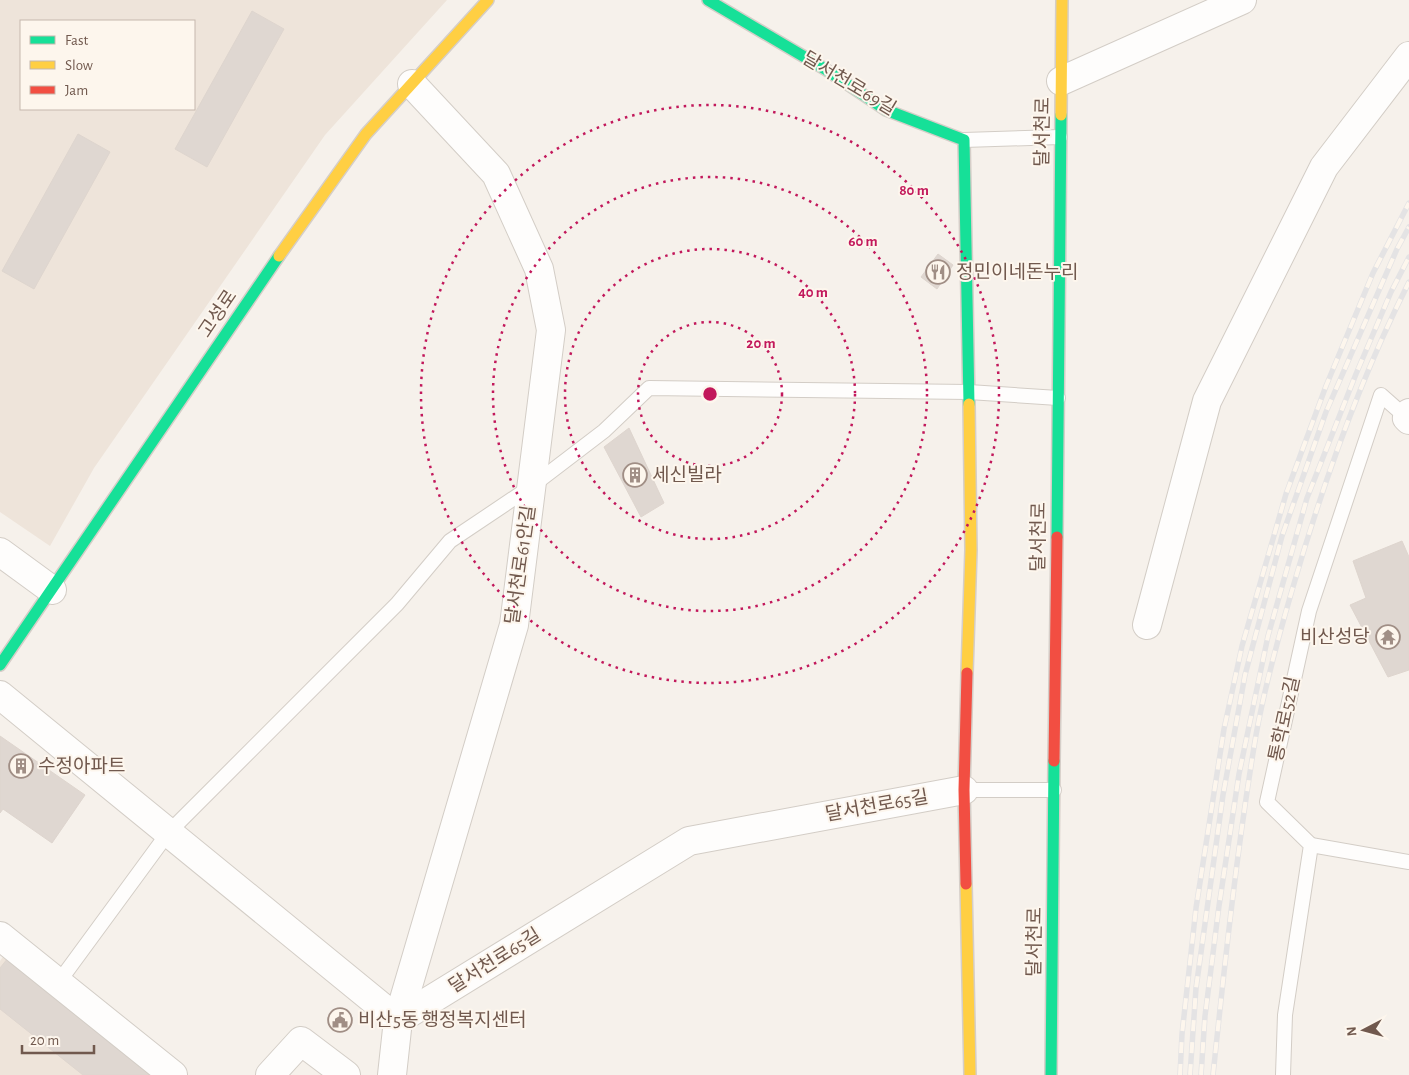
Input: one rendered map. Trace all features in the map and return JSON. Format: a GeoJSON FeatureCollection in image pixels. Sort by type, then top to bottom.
{"type":"FeatureCollection","features":[{"type":"Feature","properties":{"kind":"street","name":"고성로"},"geometry":{"type":"LineString","coordinates":[[0,665],[271,267],[366,134],[488,0]]}},
{"type":"Feature","properties":{"kind":"street","name":"달서천로69길"},"geometry":{"type":"LineString","coordinates":[[708,0],[825,69],[886,110],[964,140]]}},
{"type":"Feature","properties":{"kind":"street","name":"달서천로"},"geometry":{"type":"LineString","coordinates":[[1051,1075],[1062,0]]}},
{"type":"Feature","properties":{"kind":"street"},"geometry":{"type":"LineString","coordinates":[[1061,81],[1242,0]]}},
{"type":"Feature","properties":{"kind":"street"},"geometry":{"type":"LineString","coordinates":[[1146,625],[1207,401],[1324,167],[1409,56]]}},
{"type":"Feature","properties":{"kind":"street","name":"달서천로61안길"},"geometry":{"type":"LineString","coordinates":[[392,1075],[398,1020],[514,624],[551,330],[539,269],[496,174],[412,84]]}},
{"type":"Feature","properties":{"kind":"street"},"geometry":{"type":"LineString","coordinates":[[964,140],[971,550],[964,790],[970,1075]]}},
{"type":"Feature","properties":{"kind":"street"},"geometry":{"type":"LineString","coordinates":[[0,552],[52,590]]}},
{"type":"Feature","properties":{"kind":"street"},"geometry":{"type":"LineString","coordinates":[[0,695],[398,1020]]}},
{"type":"Feature","properties":{"kind":"street","name":"달서천로65길"},"geometry":{"type":"LineString","coordinates":[[398,1020],[689,841],[964,790]]}},
{"type":"Feature","properties":{"kind":"street"},"geometry":{"type":"LineString","coordinates":[[0,936],[173,1075]]}},
{"type":"Feature","properties":{"kind":"street"},"geometry":{"type":"LineString","coordinates":[[270,1075],[301,1041],[346,1075]]}},
{"type":"Feature","properties":{"kind":"lane","name":"달서천로69길"},"geometry":{"type":"LineString","coordinates":[[964,140],[1060,137]]}},
{"type":"Feature","properties":{"kind":"lane"},"geometry":{"type":"LineString","coordinates":[[58,983],[168,833],[398,604],[450,541],[532,486],[604,431],[650,388],[969,392],[1058,398]]}},
{"type":"Feature","properties":{"kind":"lane","name":"통학로52길"},"geometry":{"type":"LineString","coordinates":[[1310,845],[1267,802],[1308,611],[1381,395],[1408,417]]}},
{"type":"Feature","properties":{"kind":"lane","name":"달서천로65길"},"geometry":{"type":"LineString","coordinates":[[964,790],[1054,790]]}},
{"type":"Feature","properties":{"kind":"lane"},"geometry":{"type":"LineString","coordinates":[[1283,1075],[1285,1015],[1310,845],[1409,862]]}},
{"type":"Feature","properties":{"kind":"shaded area"},"geometry":{"type":"Polygon","coordinates":[[[0,0],[447,0],[325,135],[94,468],[50,546],[0,512],[0,0]]]}},
{"type":"Feature","properties":{"kind":"shaded area"},"geometry":{"type":"Polygon","coordinates":[[[8,950],[162,1075],[0,1075],[0,961],[8,950]]]}},
{"type":"Feature","properties":{"kind":"building"},"geometry":{"type":"Polygon","coordinates":[[[252,11],[284,29],[207,167],[175,149],[252,11]]]}},
{"type":"Feature","properties":{"kind":"building"},"geometry":{"type":"Polygon","coordinates":[[[78,134],[110,152],[34,289],[2,271],[78,134]]]}},
{"type":"Feature","properties":{"kind":"building"},"geometry":{"type":"Polygon","coordinates":[[[938,254],[953,265],[937,289],[921,277],[938,254]]]}},
{"type":"Feature","properties":{"kind":"building","name":"세신빌라"},"geometry":{"type":"Polygon","coordinates":[[[629,428],[664,503],[641,517],[604,447],[629,428]]]}},
{"type":"Feature","properties":{"kind":"building","name":"비산성당"},"geometry":{"type":"Polygon","coordinates":[[[1402,541],[1409,557],[1409,670],[1388,677],[1350,605],[1366,598],[1353,561],[1402,541]]]}},
{"type":"Feature","properties":{"kind":"building","name":"수정아파트"},"geometry":{"type":"Polygon","coordinates":[[[0,736],[85,795],[52,843],[3,809],[0,813],[0,736]]]}},
{"type":"Feature","properties":{"kind":"building"},"geometry":{"type":"Polygon","coordinates":[[[8,958],[155,1075],[83,1075],[0,1009],[0,968],[8,958]]]}},
{"type":"Feature","properties":{"kind":"railway"},"geometry":{"type":"LineString","coordinates":[[1180,1075],[1182,1034],[1196,908],[1224,729],[1242,646],[1286,494],[1326,386],[1373,273],[1409,203]]}},
{"type":"Feature","properties":{"kind":"railway"},"geometry":{"type":"LineString","coordinates":[[1190,1075],[1196,988],[1223,795],[1245,675],[1282,536],[1326,412],[1397,249],[1409,227]]}},
{"type":"Feature","properties":{"kind":"railway"},"geometry":{"type":"LineString","coordinates":[[1201,1075],[1205,1016],[1239,774],[1268,636],[1307,498],[1356,374],[1391,292],[1409,257]]}},
{"type":"Feature","properties":{"kind":"railway"},"geometry":{"type":"LineString","coordinates":[[1213,1075],[1237,862],[1256,735],[1268,679],[1305,548],[1330,470],[1374,356],[1409,282]]}},
{"type":"Feature","properties":{"kind":"traffic: fast"},"geometry":{"type":"LineString","coordinates":[[708,0],[825,69],[886,110],[964,140],[969,404]]}},
{"type":"Feature","properties":{"kind":"traffic: fast"},"geometry":{"type":"LineString","coordinates":[[1057,537],[1061,115]]}},
{"type":"Feature","properties":{"kind":"traffic: fast"},"geometry":{"type":"LineString","coordinates":[[0,665],[279,256]]}},
{"type":"Feature","properties":{"kind":"traffic: fast"},"geometry":{"type":"LineString","coordinates":[[1051,1075],[1054,761]]}},
{"type":"Feature","properties":{"kind":"traffic: slow"},"geometry":{"type":"LineString","coordinates":[[279,256],[366,134],[488,0]]}},
{"type":"Feature","properties":{"kind":"traffic: slow"},"geometry":{"type":"LineString","coordinates":[[1061,115],[1062,0]]}},
{"type":"Feature","properties":{"kind":"traffic: slow"},"geometry":{"type":"LineString","coordinates":[[967,673],[971,550],[969,404]]}},
{"type":"Feature","properties":{"kind":"traffic: slow"},"geometry":{"type":"LineString","coordinates":[[966,884],[970,1075]]}},
{"type":"Feature","properties":{"kind":"traffic: jam"},"geometry":{"type":"LineString","coordinates":[[1054,761],[1057,537]]}},
{"type":"Feature","properties":{"kind":"traffic: jam"},"geometry":{"type":"LineString","coordinates":[[966,884],[964,790],[967,673]]}},
{"type":"Feature","properties":{"kind":"place","name":"정민이네돈누리"},"geometry":{"type":"Point","coordinates":[938,272]}},
{"type":"Feature","properties":{"kind":"place","name":"세신빌라"},"geometry":{"type":"Point","coordinates":[635,475]}},
{"type":"Feature","properties":{"kind":"place","name":"비산성당"},"geometry":{"type":"Point","coordinates":[1388,637]}},
{"type":"Feature","properties":{"kind":"place","name":"수정아파트"},"geometry":{"type":"Point","coordinates":[21,766]}},
{"type":"Feature","properties":{"kind":"place","name":"비산5동 행정복지센터"},"geometry":{"type":"Point","coordinates":[340,1020]}}]}
